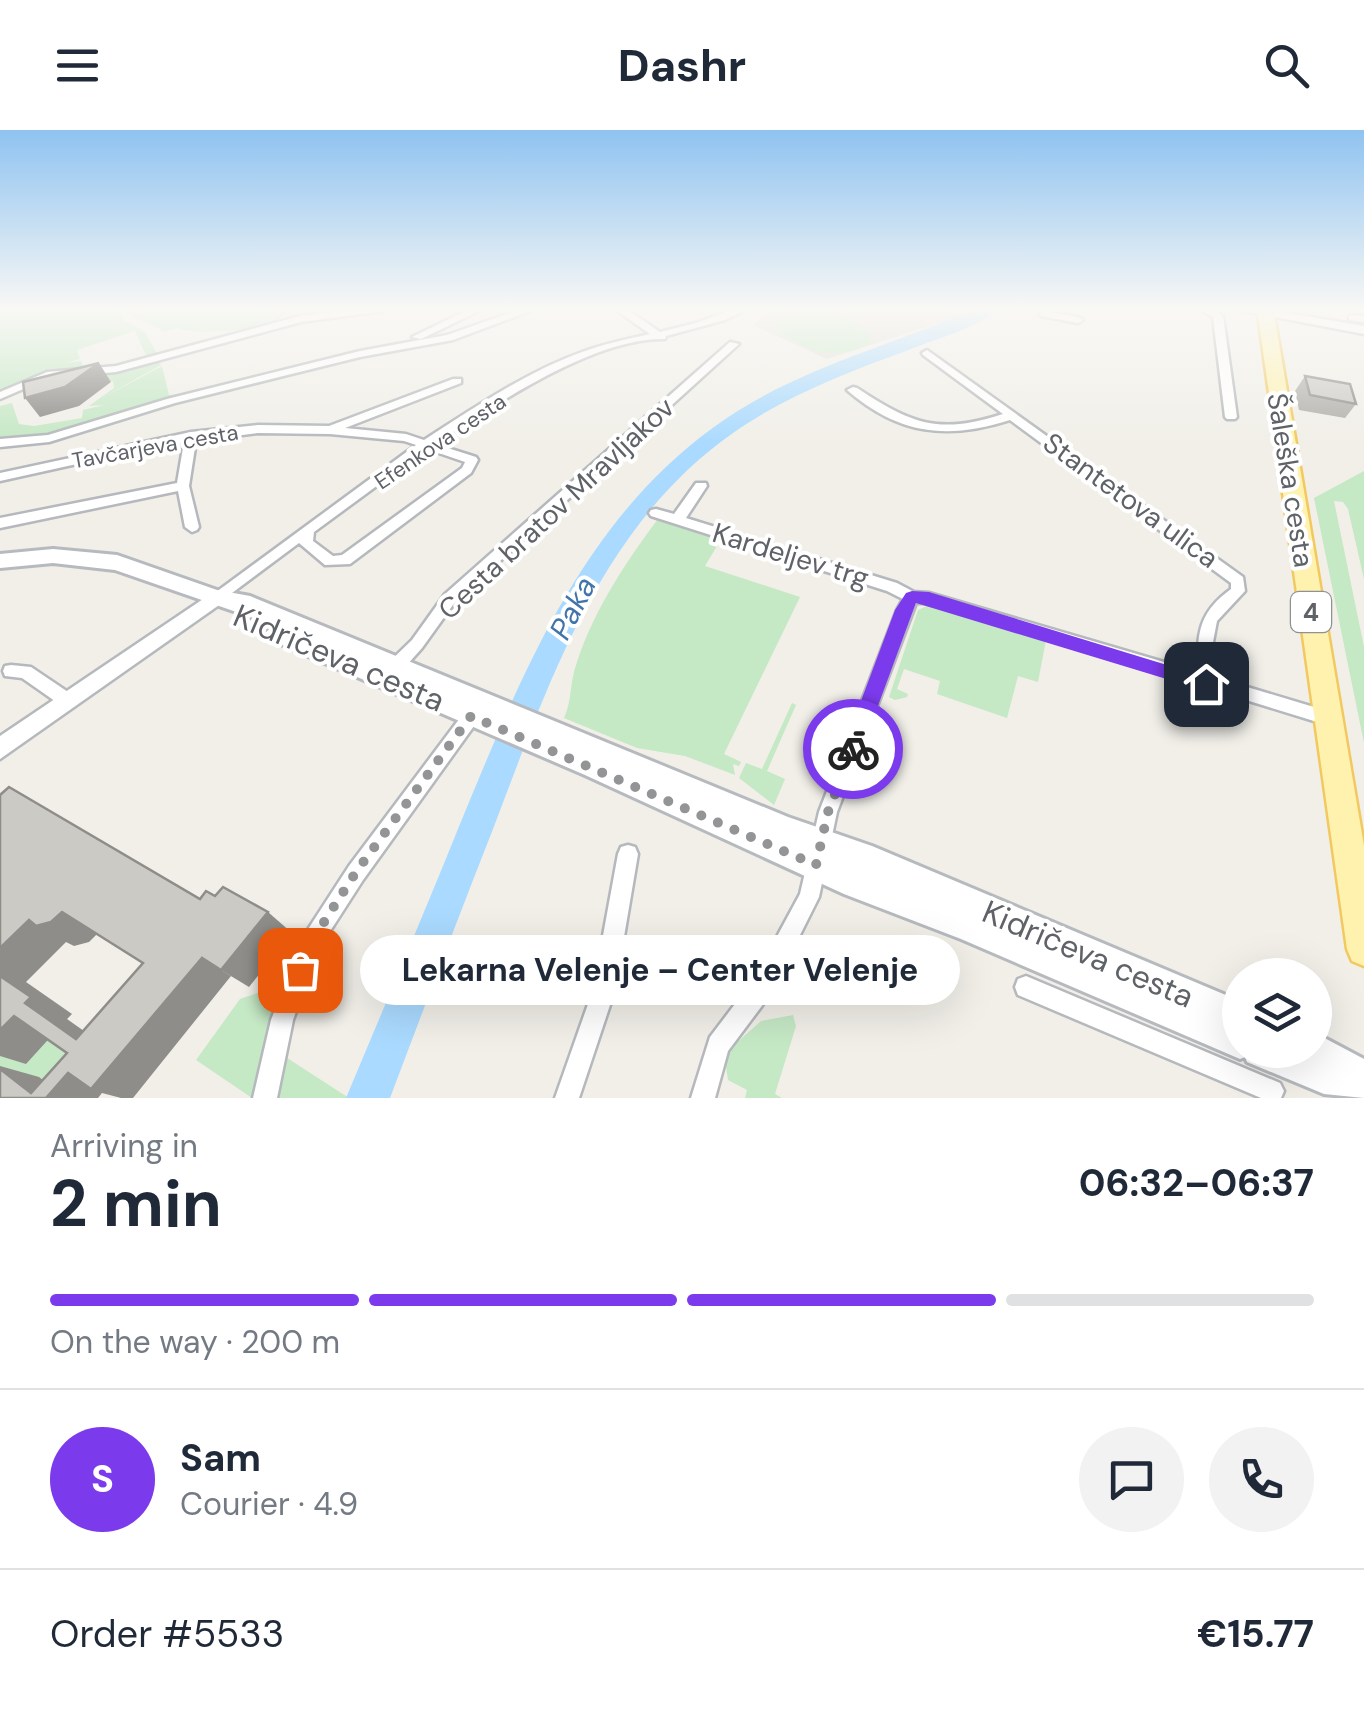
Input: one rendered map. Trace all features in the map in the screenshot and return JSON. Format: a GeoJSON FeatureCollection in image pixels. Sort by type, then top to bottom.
{"type":"FeatureCollection","features":[{"type":"Feature","properties":{"kind":"main road","name":"Šaleška cesta"},"geometry":{"type":"LineString","coordinates":[[1272,353],[1364,949]]}},
{"type":"Feature","properties":{"kind":"main road","name":"Kidričeva cesta"},"geometry":{"type":"LineString","coordinates":[[0,561],[53,556],[117,563],[215,598],[223,610],[389,672],[819,853],[1222,1034]]}},
{"type":"Feature","properties":{"kind":"main road","name":"Kidričeva cesta"},"geometry":{"type":"LineString","coordinates":[[819,853],[1222,1011]]}},
{"type":"Feature","properties":{"kind":"main road"},"geometry":{"type":"LineString","coordinates":[[1332,1060],[1364,1078]]}},
{"type":"Feature","properties":{"kind":"main road"},"geometry":{"type":"LineString","coordinates":[[1302,1068],[1364,1086]]}},
{"type":"Feature","properties":{"kind":"street"},"geometry":{"type":"LineString","coordinates":[[0,396],[47,375],[150,362],[180,353]]}},
{"type":"Feature","properties":{"kind":"street"},"geometry":{"type":"LineString","coordinates":[[0,443],[49,438],[144,408],[365,353]]}},
{"type":"Feature","properties":{"kind":"street","name":"Efenkova cesta"},"geometry":{"type":"LineString","coordinates":[[215,598],[430,445],[566,362],[599,353]]}},
{"type":"Feature","properties":{"kind":"street","name":"Cesta bratov Mravljakov"},"geometry":{"type":"LineString","coordinates":[[389,672],[450,598],[724,353]]}},
{"type":"Feature","properties":{"kind":"street","name":"Stantetova ulica"},"geometry":{"type":"LineString","coordinates":[[926,353],[1238,581],[1238,591],[1216,605],[1208,621],[1206,684]]}},
{"type":"Feature","properties":{"kind":"street"},"geometry":{"type":"LineString","coordinates":[[1223,353],[1231,417]]}},
{"type":"Feature","properties":{"kind":"street"},"geometry":{"type":"LineString","coordinates":[[330,430],[457,381]]}},
{"type":"Feature","properties":{"kind":"street"},"geometry":{"type":"LineString","coordinates":[[853,390],[888,414],[930,430],[964,430],[1013,415]]}},
{"type":"Feature","properties":{"kind":"street","name":"Tavčarjeva cesta"},"geometry":{"type":"LineString","coordinates":[[0,477],[191,436],[258,429],[330,430],[406,438],[466,456],[472,464],[345,560],[330,562],[306,542],[307,531]]}},
{"type":"Feature","properties":{"kind":"street"},"geometry":{"type":"LineString","coordinates":[[191,436],[183,486],[192,527]]}},
{"type":"Feature","properties":{"kind":"street"},"geometry":{"type":"LineString","coordinates":[[0,524],[183,486]]}},
{"type":"Feature","properties":{"kind":"street"},"geometry":{"type":"LineString","coordinates":[[677,520],[701,486]]}},
{"type":"Feature","properties":{"kind":"street","name":"Kardeljev trg"},"geometry":{"type":"LineString","coordinates":[[656,514],[892,587],[912,597],[929,598],[1128,665],[1327,718]]}},
{"type":"Feature","properties":{"kind":"street"},"geometry":{"type":"LineString","coordinates":[[703,1098],[718,1045],[762,987],[796,928],[808,897],[828,812],[912,597]]}},
{"type":"Feature","properties":{"kind":"street"},"geometry":{"type":"LineString","coordinates":[[0,749],[215,598]]}},
{"type":"Feature","properties":{"kind":"street"},"geometry":{"type":"LineString","coordinates":[[11,671],[24,672],[68,701]]}},
{"type":"Feature","properties":{"kind":"street"},"geometry":{"type":"LineString","coordinates":[[265,1098],[282,1020],[310,944],[356,872],[477,709]]}},
{"type":"Feature","properties":{"kind":"street"},"geometry":{"type":"LineString","coordinates":[[569,1092],[604,990],[628,854]]}},
{"type":"Feature","properties":{"kind":"street"},"geometry":{"type":"LineString","coordinates":[[1026,987],[1272,1091]]}},
{"type":"Feature","properties":{"kind":"shaded area"},"geometry":{"type":"Polygon","coordinates":[[[814,353],[845,353],[827,359],[814,353]]]}},
{"type":"Feature","properties":{"kind":"green space"},"geometry":{"type":"Polygon","coordinates":[[[0,353],[78,353],[80,359],[65,363],[81,361],[83,366],[93,365],[47,373],[0,392],[0,353]]]}},
{"type":"Feature","properties":{"kind":"green space"},"geometry":{"type":"Polygon","coordinates":[[[159,362],[161,365],[100,399],[162,366],[169,395],[202,393],[42,437],[0,441],[0,406],[12,403],[19,424],[34,426],[82,418],[83,410],[104,405],[89,406],[114,388],[113,381],[92,381],[105,374],[159,362]]]}},
{"type":"Feature","properties":{"kind":"green space"},"geometry":{"type":"Polygon","coordinates":[[[1364,471],[1364,579],[1348,509],[1343,502],[1334,501],[1364,647],[1364,743],[1314,498],[1364,471]]]}},
{"type":"Feature","properties":{"kind":"green space"},"geometry":{"type":"Polygon","coordinates":[[[658,519],[731,542],[720,541],[705,566],[800,597],[724,754],[741,762],[739,766],[733,764],[735,775],[685,756],[637,748],[564,718],[574,672],[598,611],[658,519]]]}},
{"type":"Feature","properties":{"kind":"green space"},"geometry":{"type":"Polygon","coordinates":[[[931,604],[1046,640],[1038,682],[1018,676],[1007,718],[937,694],[940,681],[904,669],[897,689],[907,697],[889,697],[918,610],[931,604]]]}},
{"type":"Feature","properties":{"kind":"green space"},"geometry":{"type":"Polygon","coordinates":[[[792,703],[796,705],[767,771],[785,779],[774,805],[739,778],[746,763],[762,769],[792,703]]]}},
{"type":"Feature","properties":{"kind":"green space"},"geometry":{"type":"Polygon","coordinates":[[[284,984],[252,1098],[196,1060],[240,999],[284,984]]]}},
{"type":"Feature","properties":{"kind":"green space"},"geometry":{"type":"Polygon","coordinates":[[[793,1015],[796,1026],[775,1094],[782,1098],[745,1098],[747,1090],[728,1080],[724,1054],[761,1021],[793,1015]]]}},
{"type":"Feature","properties":{"kind":"green space"},"geometry":{"type":"Polygon","coordinates":[[[56,1031],[107,1067],[0,1098],[0,1045],[56,1031]]]}},
{"type":"Feature","properties":{"kind":"green space"},"geometry":{"type":"Polygon","coordinates":[[[284,1056],[349,1098],[274,1098],[284,1056]]]}},
{"type":"Feature","properties":{"kind":"building"},"geometry":{"type":"Polygon","coordinates":[[[99,363],[65,387],[25,398],[23,382],[99,363]]]}},
{"type":"Feature","properties":{"kind":"building"},"geometry":{"type":"Polygon","coordinates":[[[1305,376],[1350,384],[1356,404],[1310,395],[1305,376]]]}},
{"type":"Feature","properties":{"kind":"building"},"geometry":{"type":"Polygon","coordinates":[[[9,787],[200,899],[206,891],[215,896],[223,887],[268,912],[221,970],[202,958],[91,1089],[68,1073],[46,1098],[0,1098],[0,1069],[31,1093],[67,1053],[14,1016],[0,1030],[0,976],[31,997],[25,1003],[76,1039],[143,963],[62,912],[51,922],[36,926],[29,920],[0,948],[0,795],[9,787]]]}},
{"type":"Feature","properties":{"kind":"waterway","name":"Paka"},"geometry":{"type":"LineString","coordinates":[[368,1098],[521,714],[572,607],[602,557],[636,510],[676,467],[723,430],[787,393],[882,353]]}},
{"type":"Feature","properties":{"kind":"way so far"},"geometry":{"type":"LineString","coordinates":[[300,970],[310,944],[356,872],[471,716],[816,865],[828,812],[853,749]]}},
{"type":"Feature","properties":{"kind":"place","name":"Lekarna Velenje – Center Velenje"},"geometry":{"type":"Point","coordinates":[300,970]}},
{"type":"Feature","properties":{"kind":"route"},"geometry":{"type":"LineString","coordinates":[[853,749],[912,597],[929,598],[1206,684]]}}]}
